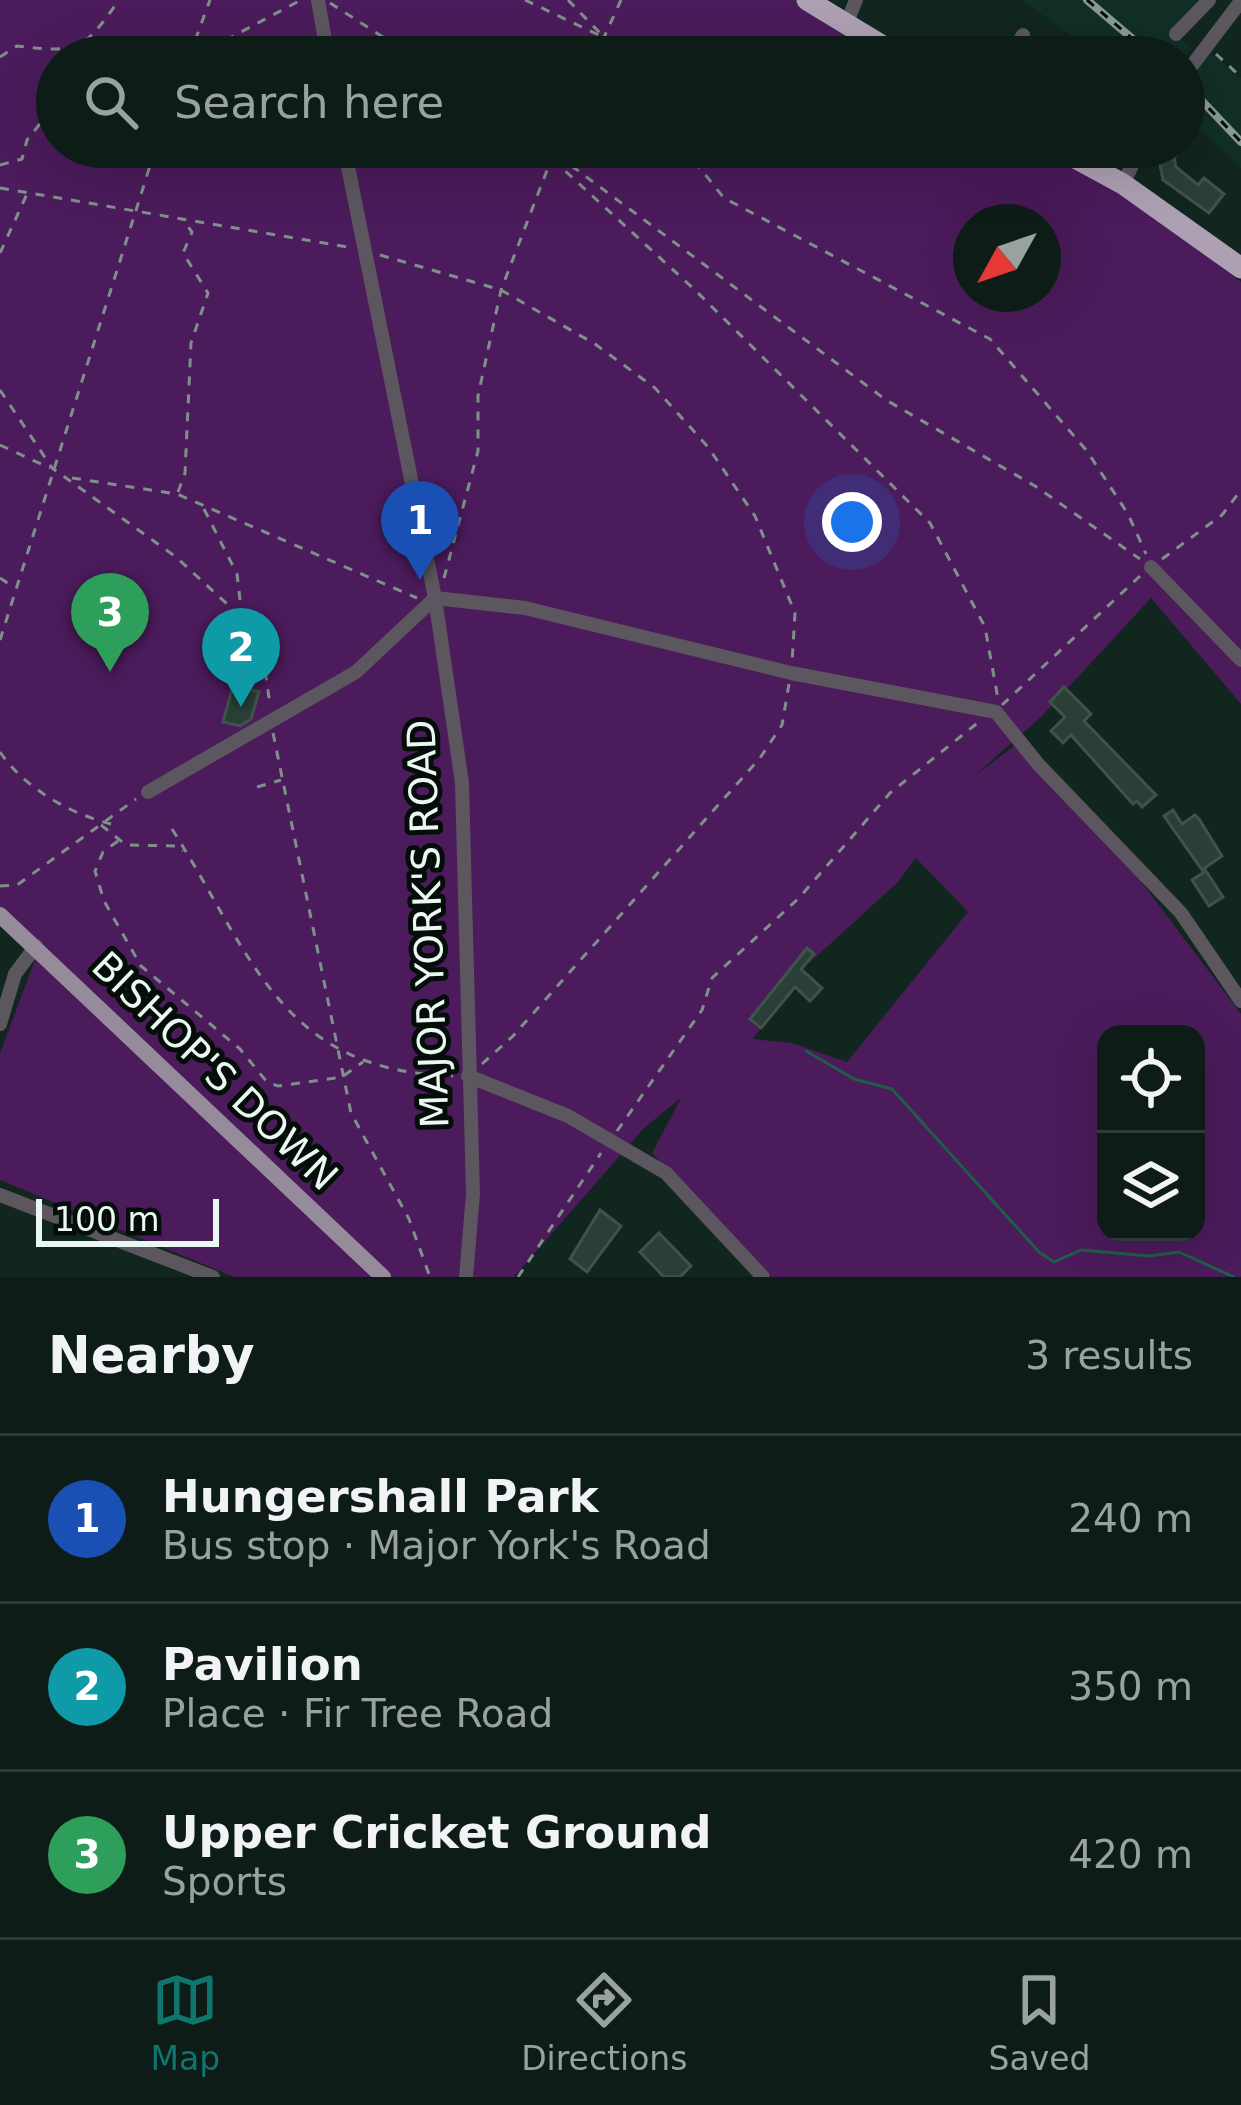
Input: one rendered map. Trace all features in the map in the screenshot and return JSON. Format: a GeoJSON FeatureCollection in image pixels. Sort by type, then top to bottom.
{"type":"FeatureCollection","features":[{"type":"Feature","properties":{"kind":"highway"},"geometry":{"type":"LineString","coordinates":[[807,0],[865,36]]}},
{"type":"Feature","properties":{"kind":"highway"},"geometry":{"type":"LineString","coordinates":[[1094,168],[1241,268]]}},
{"type":"Feature","properties":{"kind":"main road","name":"BISHOP'S DOWN"},"geometry":{"type":"LineString","coordinates":[[0,915],[383,1277]]}},
{"type":"Feature","properties":{"kind":"street"},"geometry":{"type":"LineString","coordinates":[[322,0],[326,36]]}},
{"type":"Feature","properties":{"kind":"street"},"geometry":{"type":"LineString","coordinates":[[846,25],[856,0]]}},
{"type":"Feature","properties":{"kind":"street"},"geometry":{"type":"LineString","coordinates":[[1176,34],[1209,0]]}},
{"type":"Feature","properties":{"kind":"street"},"geometry":{"type":"LineString","coordinates":[[1205,50],[1241,1]]}},
{"type":"Feature","properties":{"kind":"street","name":"MAJOR YORK'S ROAD"},"geometry":{"type":"LineString","coordinates":[[348,168],[435,598],[462,783],[473,1194],[466,1277]]}},
{"type":"Feature","properties":{"kind":"street"},"geometry":{"type":"LineString","coordinates":[[1123,184],[1131,168]]}},
{"type":"Feature","properties":{"kind":"street"},"geometry":{"type":"LineString","coordinates":[[1151,567],[1241,660]]}},
{"type":"Feature","properties":{"kind":"street"},"geometry":{"type":"LineString","coordinates":[[148,792],[272,725],[356,672],[435,598],[525,608],[791,673],[996,712],[1041,767],[1181,913],[1241,1001]]}},
{"type":"Feature","properties":{"kind":"street"},"geometry":{"type":"LineString","coordinates":[[0,1024],[15,974],[36,946]]}},
{"type":"Feature","properties":{"kind":"street"},"geometry":{"type":"LineString","coordinates":[[468,1076],[568,1116],[666,1173],[763,1277]]}},
{"type":"Feature","properties":{"kind":"street"},"geometry":{"type":"LineString","coordinates":[[0,1195],[213,1277]]}},
{"type":"Feature","properties":{"kind":"path"},"geometry":{"type":"LineString","coordinates":[[93,36],[119,0]]}},
{"type":"Feature","properties":{"kind":"path"},"geometry":{"type":"LineString","coordinates":[[199,36],[210,0]]}},
{"type":"Feature","properties":{"kind":"path"},"geometry":{"type":"LineString","coordinates":[[232,36],[301,0]]}},
{"type":"Feature","properties":{"kind":"path"},"geometry":{"type":"LineString","coordinates":[[322,0],[380,36]]}},
{"type":"Feature","properties":{"kind":"path"},"geometry":{"type":"LineString","coordinates":[[525,0],[601,36]]}},
{"type":"Feature","properties":{"kind":"path"},"geometry":{"type":"LineString","coordinates":[[568,0],[603,36]]}},
{"type":"Feature","properties":{"kind":"path"},"geometry":{"type":"LineString","coordinates":[[606,36],[621,0]]}},
{"type":"Feature","properties":{"kind":"path"},"geometry":{"type":"LineString","coordinates":[[0,57],[17,46],[36,48]]}},
{"type":"Feature","properties":{"kind":"path"},"geometry":{"type":"LineString","coordinates":[[1208,46],[1241,77]]}},
{"type":"Feature","properties":{"kind":"path"},"geometry":{"type":"LineString","coordinates":[[0,166],[22,159],[36,129]]}},
{"type":"Feature","properties":{"kind":"path"},"geometry":{"type":"LineString","coordinates":[[0,640],[148,168]]}},
{"type":"Feature","properties":{"kind":"path"},"geometry":{"type":"LineString","coordinates":[[70,477],[177,494],[414,598],[435,598],[478,451],[478,396],[501,290],[548,168]]}},
{"type":"Feature","properties":{"kind":"path"},"geometry":{"type":"LineString","coordinates":[[570,168],[930,523],[985,628],[996,712]]}},
{"type":"Feature","properties":{"kind":"path"},"geometry":{"type":"LineString","coordinates":[[575,168],[886,400],[1035,486],[1151,567]]}},
{"type":"Feature","properties":{"kind":"path"},"geometry":{"type":"LineString","coordinates":[[700,168],[724,198],[990,339],[1088,451],[1128,514],[1151,567]]}},
{"type":"Feature","properties":{"kind":"path"},"geometry":{"type":"LineString","coordinates":[[0,188],[363,250]]}},
{"type":"Feature","properties":{"kind":"path"},"geometry":{"type":"LineString","coordinates":[[0,253],[27,193]]}},
{"type":"Feature","properties":{"kind":"path"},"geometry":{"type":"LineString","coordinates":[[177,494],[185,473],[191,343],[208,293],[183,253],[192,232],[182,219]]}},
{"type":"Feature","properties":{"kind":"path"},"geometry":{"type":"LineString","coordinates":[[0,390],[52,468]]}},
{"type":"Feature","properties":{"kind":"path"},"geometry":{"type":"LineString","coordinates":[[0,445],[70,477],[176,557],[250,626],[265,669],[272,725],[351,1113],[409,1220],[430,1277]]}},
{"type":"Feature","properties":{"kind":"path"},"geometry":{"type":"LineString","coordinates":[[518,1277],[681,1044],[702,1010],[712,978],[799,898],[890,793],[932,754],[996,712],[1151,567],[1222,515],[1241,490]]}},
{"type":"Feature","properties":{"kind":"path"},"geometry":{"type":"LineString","coordinates":[[201,504],[237,574],[242,618]]}},
{"type":"Feature","properties":{"kind":"path"},"geometry":{"type":"LineString","coordinates":[[0,578],[16,589]]}},
{"type":"Feature","properties":{"kind":"path"},"geometry":{"type":"LineString","coordinates":[[0,752],[34,790],[99,822],[120,826]]}},
{"type":"Feature","properties":{"kind":"path"},"geometry":{"type":"LineString","coordinates":[[257,787],[283,780]]}},
{"type":"Feature","properties":{"kind":"path"},"geometry":{"type":"LineString","coordinates":[[0,886],[17,885],[99,822],[148,792]]}},
{"type":"Feature","properties":{"kind":"path"},"geometry":{"type":"LineString","coordinates":[[99,822],[111,838],[126,845],[177,846],[189,856]]}},
{"type":"Feature","properties":{"kind":"path"},"geometry":{"type":"LineString","coordinates":[[172,829],[271,990],[336,1052],[405,1074],[468,1076]]}},
{"type":"Feature","properties":{"kind":"path"},"geometry":{"type":"LineString","coordinates":[[118,841],[104,852],[95,871],[150,976],[171,986],[240,1049],[267,1082],[278,1086],[342,1077],[364,1061]]}},
{"type":"Feature","properties":{"kind":"shaded area"},"geometry":{"type":"Polygon","coordinates":[[[0,0],[795,0],[852,36],[36,36],[36,168],[1077,168],[1140,205],[1241,282],[1241,704],[1151,598],[1042,716],[972,778],[1014,746],[1131,868],[1241,1014],[1241,1277],[772,1277],[652,1153],[681,1098],[644,1128],[514,1277],[234,1277],[0,1180],[0,1053],[41,944],[0,907],[0,0]],[[916,858],[897,883],[806,966],[753,1039],[792,1043],[847,1062],[968,912],[916,858]]]}},
{"type":"Feature","properties":{"kind":"shaded area"},"geometry":{"type":"Polygon","coordinates":[[[1021,0],[1197,0],[1171,29],[1178,36],[1073,36],[1021,0]]]}},
{"type":"Feature","properties":{"kind":"shaded area"},"geometry":{"type":"Polygon","coordinates":[[[1211,52],[1241,79],[1241,168],[1205,133],[1205,60],[1211,52]]]}},
{"type":"Feature","properties":{"kind":"building"},"geometry":{"type":"Polygon","coordinates":[[[1161,168],[1177,168],[1198,185],[1204,178],[1224,194],[1209,213],[1163,180],[1161,168]]]}},
{"type":"Feature","properties":{"kind":"building"},"geometry":{"type":"Polygon","coordinates":[[[233,685],[259,692],[251,719],[240,726],[223,722],[233,685]]]}},
{"type":"Feature","properties":{"kind":"building"},"geometry":{"type":"Polygon","coordinates":[[[1064,687],[1091,714],[1084,721],[1156,795],[1142,807],[1137,801],[1133,804],[1071,735],[1063,743],[1051,731],[1065,717],[1050,702],[1064,687]]]}},
{"type":"Feature","properties":{"kind":"building"},"geometry":{"type":"Polygon","coordinates":[[[1173,810],[1182,824],[1195,815],[1222,856],[1202,870],[1164,816],[1173,810]]]}},
{"type":"Feature","properties":{"kind":"building"},"geometry":{"type":"Polygon","coordinates":[[[1206,871],[1223,897],[1209,906],[1192,880],[1206,871]]]}},
{"type":"Feature","properties":{"kind":"building"},"geometry":{"type":"Polygon","coordinates":[[[807,948],[814,954],[801,969],[822,988],[810,1001],[795,987],[761,1028],[750,1019],[807,948]]]}},
{"type":"Feature","properties":{"kind":"building"},"geometry":{"type":"Polygon","coordinates":[[[600,1210],[621,1226],[587,1272],[570,1259],[600,1210]]]}},
{"type":"Feature","properties":{"kind":"building"},"geometry":{"type":"Polygon","coordinates":[[[659,1233],[691,1266],[680,1277],[664,1277],[640,1252],[659,1233]]]}},
{"type":"Feature","properties":{"kind":"waterway"},"geometry":{"type":"LineString","coordinates":[[806,1051],[854,1079],[892,1089],[1039,1252],[1054,1262],[1081,1250],[1149,1256],[1179,1252],[1234,1277]]}},
{"type":"Feature","properties":{"kind":"railway"},"geometry":{"type":"LineString","coordinates":[[1087,0],[1129,36]]}},
{"type":"Feature","properties":{"kind":"railway"},"geometry":{"type":"LineString","coordinates":[[1205,104],[1241,142]]}},
{"type":"Feature","properties":{"kind":"place","name":"Hungershall Park"},"geometry":{"type":"Point","coordinates":[420,580]}},
{"type":"Feature","properties":{"kind":"place","name":"Upper Cricket Ground"},"geometry":{"type":"Point","coordinates":[110,672]}},
{"type":"Feature","properties":{"kind":"place","name":"Pavilion"},"geometry":{"type":"Point","coordinates":[241,707]}}]}
